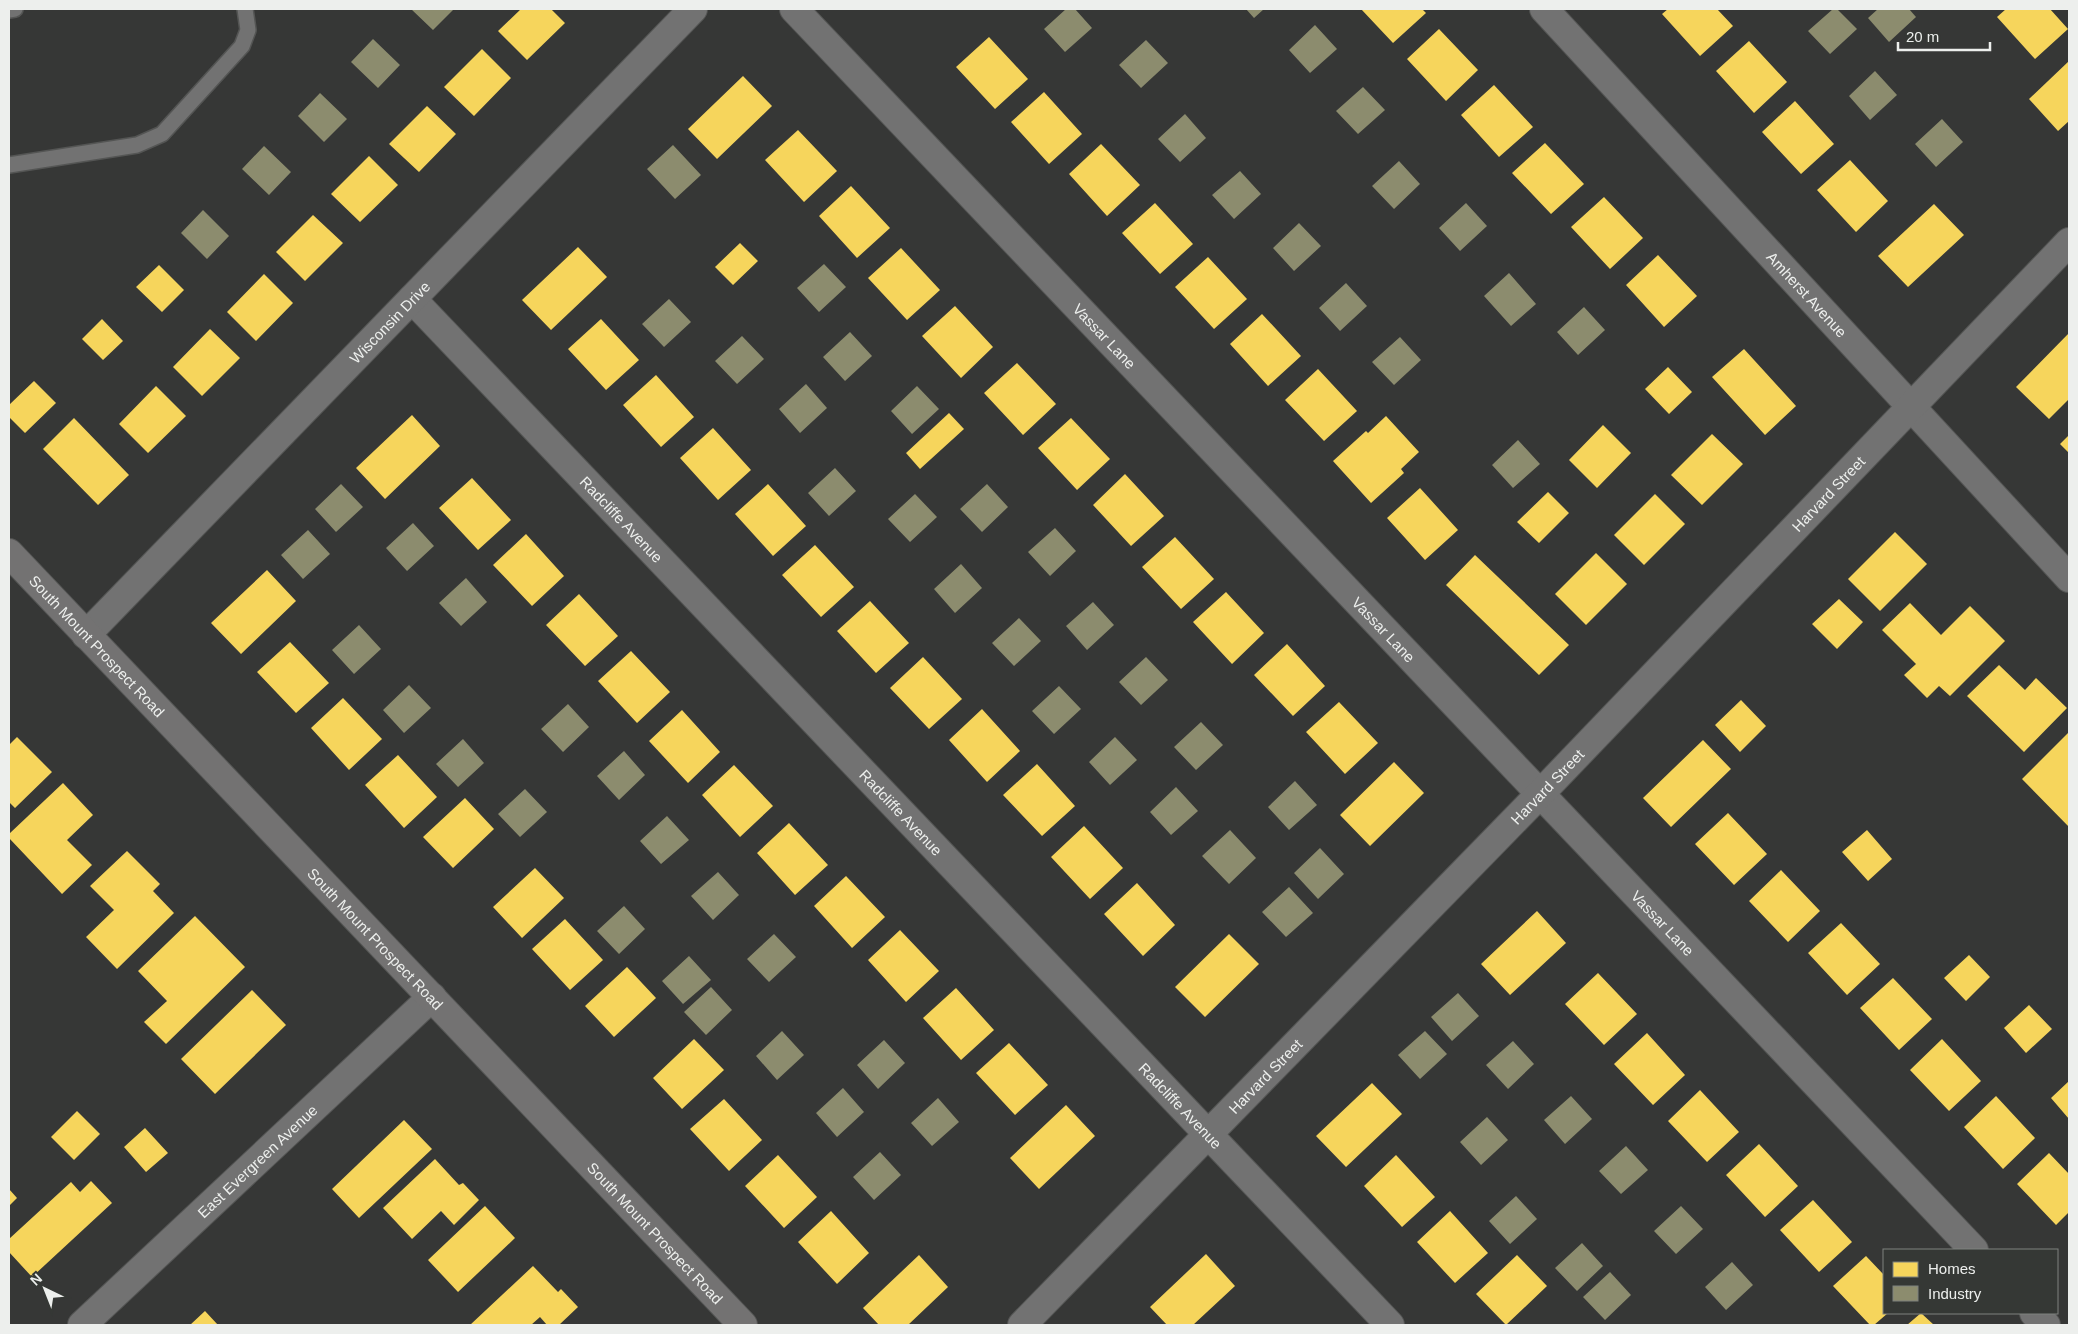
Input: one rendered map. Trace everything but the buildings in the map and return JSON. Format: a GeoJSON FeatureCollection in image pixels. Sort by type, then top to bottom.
{"type":"FeatureCollection","features":[{"type":"Feature","properties":{"kind":"main road","name":"South Mount Prospect Road"},"geometry":{"type":"LineString","coordinates":[[9,553],[743,1325]]}},
{"type":"Feature","properties":{"kind":"street","name":"Wisconsin Drive"},"geometry":{"type":"LineString","coordinates":[[86,635],[693,9]]}},
{"type":"Feature","properties":{"kind":"street","name":"Vassar Lane"},"geometry":{"type":"LineString","coordinates":[[794,9],[1973,1249]]}},
{"type":"Feature","properties":{"kind":"street","name":"Amherst Avenue"},"geometry":{"type":"LineString","coordinates":[[1544,9],[2069,578]]}},
{"type":"Feature","properties":{"kind":"street","name":"Harvard Street"},"geometry":{"type":"LineString","coordinates":[[1022,1325],[1540,794],[2069,242]]}},
{"type":"Feature","properties":{"kind":"street","name":"Radcliffe Avenue"},"geometry":{"type":"LineString","coordinates":[[412,299],[1390,1325]]}},
{"type":"Feature","properties":{"kind":"street","name":"East Evergreen Avenue"},"geometry":{"type":"LineString","coordinates":[[82,1325],[432,997]]}},
{"type":"Feature","properties":{"kind":"street"},"geometry":{"type":"LineString","coordinates":[[2035,1314],[2046,1325]]}},
{"type":"Feature","properties":{"kind":"lane"},"geometry":{"type":"LineString","coordinates":[[9,10],[15,9]]}},
{"type":"Feature","properties":{"kind":"lane"},"geometry":{"type":"LineString","coordinates":[[9,165],[137,145],[162,134],[242,46],[248,30],[246,9]]}}]}
